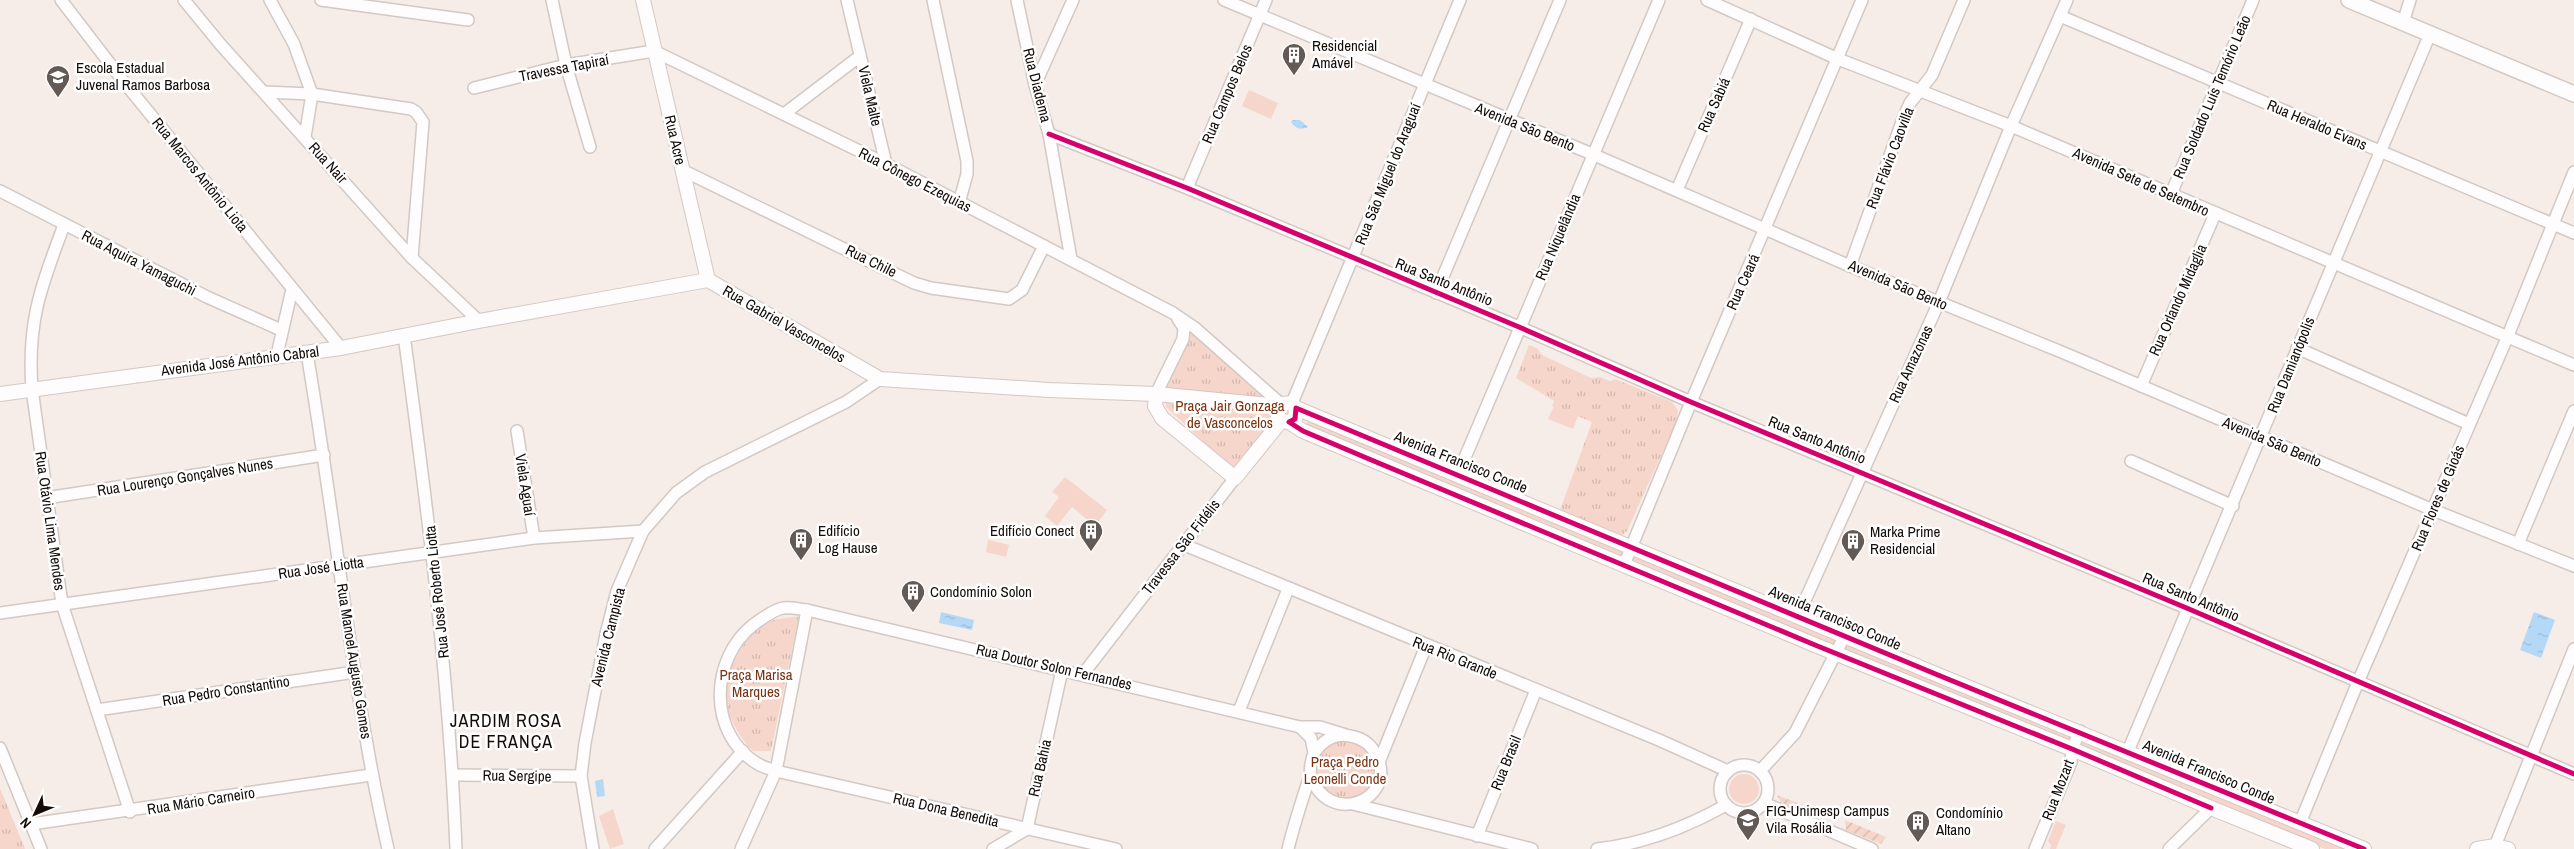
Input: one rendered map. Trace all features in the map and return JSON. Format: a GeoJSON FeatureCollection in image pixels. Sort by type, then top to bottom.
{"type":"FeatureCollection","features":[{"type":"Feature","properties":{"kind":"main road"},"geometry":{"type":"LineString","coordinates":[[2349,0],[2574,94]]}},
{"type":"Feature","properties":{"kind":"street","name":"Rua Marcos Antônio Liota"},"geometry":{"type":"LineString","coordinates":[[61,0],[124,82],[341,348]]}},
{"type":"Feature","properties":{"kind":"street","name":"Rua Nair"},"geometry":{"type":"LineString","coordinates":[[184,0],[412,258],[479,321]]}},
{"type":"Feature","properties":{"kind":"street"},"geometry":{"type":"LineString","coordinates":[[270,0],[294,44],[312,94],[305,137]]}},
{"type":"Feature","properties":{"kind":"street"},"geometry":{"type":"LineString","coordinates":[[321,0],[468,20]]}},
{"type":"Feature","properties":{"kind":"street"},"geometry":{"type":"LineString","coordinates":[[552,0],[566,65],[590,147]]}},
{"type":"Feature","properties":{"kind":"street","name":"Rua Acre"},"geometry":{"type":"LineString","coordinates":[[642,0],[708,280]]}},
{"type":"Feature","properties":{"kind":"street","name":"Viela Malte"},"geometry":{"type":"LineString","coordinates":[[847,0],[886,164]]}},
{"type":"Feature","properties":{"kind":"street"},"geometry":{"type":"LineString","coordinates":[[933,0],[968,161],[967,174],[959,203]]}},
{"type":"Feature","properties":{"kind":"street","name":"Rua Diadema"},"geometry":{"type":"LineString","coordinates":[[1017,0],[1035,84],[1049,134],[1071,259]]}},
{"type":"Feature","properties":{"kind":"street"},"geometry":{"type":"LineString","coordinates":[[1035,84],[1073,0]]}},
{"type":"Feature","properties":{"kind":"street","name":"Avenida São Bento"},"geometry":{"type":"LineString","coordinates":[[1224,0],[1425,86],[1677,190],[1850,266],[2141,386],[2433,510],[2574,566]]}},
{"type":"Feature","properties":{"kind":"street","name":"Rua Campos Belos"},"geometry":{"type":"LineString","coordinates":[[1187,188],[1266,0]]}},
{"type":"Feature","properties":{"kind":"street","name":"Rua São Miguel do Araguaí"},"geometry":{"type":"LineString","coordinates":[[1287,405],[1354,258],[1460,0]]}},
{"type":"Feature","properties":{"kind":"street"},"geometry":{"type":"LineString","coordinates":[[1436,293],[1560,0]]}},
{"type":"Feature","properties":{"kind":"street","name":"Rua Niquelândia"},"geometry":{"type":"LineString","coordinates":[[1458,474],[1592,154],[1659,0]]}},
{"type":"Feature","properties":{"kind":"street","name":"Avenida Sete de Setembro"},"geometry":{"type":"LineString","coordinates":[[1708,0],[1838,60],[2011,126],[2332,264],[2574,365]]}},
{"type":"Feature","properties":{"kind":"street","name":"Rua Ceará"},"geometry":{"type":"LineString","coordinates":[[1624,565],[1690,402],[1838,60],[1862,0]]}},
{"type":"Feature","properties":{"kind":"street","name":"Rua Flávio Caovilla"},"geometry":{"type":"LineString","coordinates":[[1850,266],[1903,119],[1918,91],[1932,75],[1964,0]]}},
{"type":"Feature","properties":{"kind":"street","name":"Rua Amazonas"},"geometry":{"type":"LineString","coordinates":[[1798,616],[1939,302],[2011,126],[2067,0]]}},
{"type":"Feature","properties":{"kind":"street","name":"Rua Soldado Luís Temório Leão"},"geometry":{"type":"LineString","coordinates":[[2171,194],[2253,0]]}},
{"type":"Feature","properties":{"kind":"street"},"geometry":{"type":"LineString","coordinates":[[2403,23],[2410,0]]}},
{"type":"Feature","properties":{"kind":"street","name":"Rua Heraldo Evans"},"geometry":{"type":"LineString","coordinates":[[2060,16],[2574,233]]}},
{"type":"Feature","properties":{"kind":"street","name":"Rua Sabiá"},"geometry":{"type":"LineString","coordinates":[[1677,190],[1751,20]]}},
{"type":"Feature","properties":{"kind":"street","name":"Rua Damianópolis"},"geometry":{"type":"LineString","coordinates":[[2128,751],[2262,438],[2297,348],[2430,34]]}},
{"type":"Feature","properties":{"kind":"street","name":"Travessa Tapiraí"},"geometry":{"type":"LineString","coordinates":[[474,88],[566,65],[654,52]]}},
{"type":"Feature","properties":{"kind":"street","name":"Rua Cônego Ezequias"},"geometry":{"type":"LineString","coordinates":[[654,52],[886,164],[1173,313],[1195,328],[1287,405]]}},
{"type":"Feature","properties":{"kind":"street"},"geometry":{"type":"LineString","coordinates":[[784,114],[860,56]]}},
{"type":"Feature","properties":{"kind":"street"},"geometry":{"type":"LineString","coordinates":[[264,92],[312,94],[411,110],[421,117],[423,122],[412,258]]}},
{"type":"Feature","properties":{"kind":"street","name":"Rua Santo Antônio"},"geometry":{"type":"LineString","coordinates":[[1049,134],[1187,188],[1520,327],[1690,402],[2189,609],[2574,774]]}},
{"type":"Feature","properties":{"kind":"street","name":"Rua Chile"},"geometry":{"type":"LineString","coordinates":[[682,170],[914,283],[931,288],[1009,299],[1022,290],[1044,246]]}},
{"type":"Feature","properties":{"kind":"street","name":"Rua Flores de Gioás"},"geometry":{"type":"LineString","coordinates":[[2300,823],[2358,682],[2507,338],[2574,172]]}},
{"type":"Feature","properties":{"kind":"street","name":"Rua Aquira Yamaguchi"},"geometry":{"type":"LineString","coordinates":[[0,191],[207,298],[281,330]]}},
{"type":"Feature","properties":{"kind":"street","name":"Rua Orlando Midaglia"},"geometry":{"type":"LineString","coordinates":[[2141,386],[2215,214]]}},
{"type":"Feature","properties":{"kind":"street","name":"Rua Otávio Lima Mendes"},"geometry":{"type":"LineString","coordinates":[[64,225],[40,292],[33,322],[30,355],[32,389],[62,604],[130,812]]}},
{"type":"Feature","properties":{"kind":"street","name":"Rua Gabriel Vasconcelos"},"geometry":{"type":"LineString","coordinates":[[479,321],[708,280],[880,379],[1156,394],[1287,405]]}},
{"type":"Feature","properties":{"kind":"street"},"geometry":{"type":"LineString","coordinates":[[277,355],[281,330],[292,289]]}},
{"type":"Feature","properties":{"kind":"street"},"geometry":{"type":"LineString","coordinates":[[1173,313],[1184,328],[1183,339],[1156,394],[1155,406],[1162,418],[1235,478]]}},
{"type":"Feature","properties":{"kind":"street","name":"Avenida José Antônio Cabral"},"geometry":{"type":"LineString","coordinates":[[0,394],[277,355],[341,348],[479,321]]}},
{"type":"Feature","properties":{"kind":"street","name":"Rua José Roberto Liotta"},"geometry":{"type":"LineString","coordinates":[[404,335],[434,552],[453,775],[456,849]]}},
{"type":"Feature","properties":{"kind":"street"},"geometry":{"type":"LineString","coordinates":[[2297,348],[2469,424]]}},
{"type":"Feature","properties":{"kind":"street","name":"Rua Manoel Augusto Gomes"},"geometry":{"type":"LineString","coordinates":[[307,353],[324,455],[371,775],[388,849]]}},
{"type":"Feature","properties":{"kind":"street","name":"Avenida Campista"},"geometry":{"type":"LineString","coordinates":[[593,849],[581,776],[585,742],[606,634],[617,591],[643,532],[676,493],[705,472],[846,402],[880,379]]}},
{"type":"Feature","properties":{"kind":"street","name":"Rua Gabriel Vasconcelos"},"geometry":{"type":"LineString","coordinates":[[1088,391],[1135,401],[1162,418]]}},
{"type":"Feature","properties":{"kind":"street","name":"Travessa São Fidélis"},"geometry":{"type":"LineString","coordinates":[[1083,674],[1235,478],[1285,422],[1295,418],[1287,405]]}},
{"type":"Feature","properties":{"kind":"street","name":"Avenida Francisco Conde"},"geometry":{"type":"LineString","coordinates":[[1287,405],[2364,849]]}},
{"type":"Feature","properties":{"kind":"street"},"geometry":{"type":"LineString","coordinates":[[2518,544],[2574,411]]}},
{"type":"Feature","properties":{"kind":"street","name":"Avenida Francisco Conde"},"geometry":{"type":"LineString","coordinates":[[1285,422],[1624,565],[2312,849]]}},
{"type":"Feature","properties":{"kind":"street","name":"Viela Aguaí"},"geometry":{"type":"LineString","coordinates":[[516,431],[534,538]]}},
{"type":"Feature","properties":{"kind":"street","name":"Rua Lourenço Gonçalves Nunes"},"geometry":{"type":"LineString","coordinates":[[46,498],[324,455]]}},
{"type":"Feature","properties":{"kind":"street"},"geometry":{"type":"LineString","coordinates":[[2131,461],[2233,506]]}},
{"type":"Feature","properties":{"kind":"street","name":"Rua José Liotta"},"geometry":{"type":"LineString","coordinates":[[0,613],[534,538],[643,532]]}},
{"type":"Feature","properties":{"kind":"street","name":"Rua Rio Grande"},"geometry":{"type":"LineString","coordinates":[[1182,544],[1426,646],[1712,762],[1728,771]]}},
{"type":"Feature","properties":{"kind":"street"},"geometry":{"type":"LineString","coordinates":[[1239,711],[1288,589]]}},
{"type":"Feature","properties":{"kind":"street"},"geometry":{"type":"LineString","coordinates":[[741,849],[776,771],[807,610],[782,608],[763,618],[745,632],[732,648],[724,666],[719,688],[721,708],[728,732],[743,751],[758,764],[776,771]]}},
{"type":"Feature","properties":{"kind":"street","name":"Rua Doutor Solon Fernandes"},"geometry":{"type":"LineString","coordinates":[[807,610],[1300,727],[1320,727],[1346,735]]}},
{"type":"Feature","properties":{"kind":"street"},"geometry":{"type":"LineString","coordinates":[[1760,771],[1795,733],[1845,635]]}},
{"type":"Feature","properties":{"kind":"street"},"geometry":{"type":"LineString","coordinates":[[1379,762],[1426,646]]}},
{"type":"Feature","properties":{"kind":"street"},"geometry":{"type":"LineString","coordinates":[[2477,849],[2502,848],[2530,756],[2574,649]]}},
{"type":"Feature","properties":{"kind":"street","name":"Rua Bahia"},"geometry":{"type":"LineString","coordinates":[[1027,828],[1062,670]]}},
{"type":"Feature","properties":{"kind":"street","name":"Rua Pedro Constantino"},"geometry":{"type":"LineString","coordinates":[[97,710],[355,672]]}},
{"type":"Feature","properties":{"kind":"street","name":"Rua Brasil"},"geometry":{"type":"LineString","coordinates":[[1477,836],[1536,690]]}},
{"type":"Feature","properties":{"kind":"street"},"geometry":{"type":"LineString","coordinates":[[1300,727],[1312,738],[1314,753]]}},
{"type":"Feature","properties":{"kind":"street","name":"Rua Mozart"},"geometry":{"type":"LineString","coordinates":[[2035,849],[2072,762],[2072,749],[2080,731]]}},
{"type":"Feature","properties":{"kind":"street"},"geometry":{"type":"LineString","coordinates":[[1367,743],[1383,739],[1391,734]]}},
{"type":"Feature","properties":{"kind":"street"},"geometry":{"type":"LineString","coordinates":[[1346,735],[1357,737],[1367,743],[1375,751],[1379,762],[1379,778],[1372,793],[1363,800],[1353,804],[1342,805],[1321,796],[1314,787],[1310,764],[1314,753],[1322,743],[1334,737],[1346,735]]}},
{"type":"Feature","properties":{"kind":"street"},"geometry":{"type":"LineString","coordinates":[[0,748],[41,849]]}},
{"type":"Feature","properties":{"kind":"street"},"geometry":{"type":"LineString","coordinates":[[654,849],[743,751]]}},
{"type":"Feature","properties":{"kind":"street"},"geometry":{"type":"LineString","coordinates":[[1748,765],[1760,771],[1768,783],[1767,797],[1759,808],[1746,813],[1738,812],[1726,805],[1720,791],[1723,777],[1728,771],[1734,767],[1748,765]]}},
{"type":"Feature","properties":{"kind":"street","name":"Rua Dona Benedita"},"geometry":{"type":"LineString","coordinates":[[776,771],[1116,849]]}},
{"type":"Feature","properties":{"kind":"street","name":"Rua Mário Carneiro"},"geometry":{"type":"LineString","coordinates":[[31,824],[130,812],[371,775]]}},
{"type":"Feature","properties":{"kind":"street","name":"Rua Sergipe"},"geometry":{"type":"LineString","coordinates":[[453,775],[581,776]]}},
{"type":"Feature","properties":{"kind":"street"},"geometry":{"type":"LineString","coordinates":[[1288,849],[1299,805],[1311,776]]}},
{"type":"Feature","properties":{"kind":"street"},"geometry":{"type":"LineString","coordinates":[[1299,805],[1321,796]]}},
{"type":"Feature","properties":{"kind":"street"},"geometry":{"type":"LineString","coordinates":[[1764,803],[1872,849]]}},
{"type":"Feature","properties":{"kind":"street"},"geometry":{"type":"LineString","coordinates":[[1353,804],[1532,849]]}},
{"type":"Feature","properties":{"kind":"street"},"geometry":{"type":"LineString","coordinates":[[1596,849],[1669,831],[1726,805]]}},
{"type":"Feature","properties":{"kind":"street"},"geometry":{"type":"LineString","coordinates":[[2169,849],[2211,808]]}},
{"type":"Feature","properties":{"kind":"street"},"geometry":{"type":"LineString","coordinates":[[993,849],[1027,828]]}},
{"type":"Feature","properties":{"kind":"green space"},"geometry":{"type":"Polygon","coordinates":[[[1249,90],[1278,103],[1271,119],[1242,106],[1249,90]]]}},
{"type":"Feature","properties":{"kind":"green space","name":"Praça Jair Gonzaga de Vasconcelos"},"geometry":{"type":"Polygon","coordinates":[[[1190,331],[1276,402],[1276,419],[1233,469],[1166,407],[1166,380],[1190,331]]]}},
{"type":"Feature","properties":{"kind":"green space"},"geometry":{"type":"Polygon","coordinates":[[[1529,345],[1537,348],[1542,355],[1591,378],[1600,377],[1610,381],[1615,379],[1672,402],[1678,410],[1677,420],[1627,531],[1622,535],[1560,510],[1592,422],[1552,406],[1554,401],[1516,378],[1529,345]]]}},
{"type":"Feature","properties":{"kind":"green space"},"geometry":{"type":"Polygon","coordinates":[[[1554,406],[1578,416],[1573,429],[1548,419],[1554,406]]]}},
{"type":"Feature","properties":{"kind":"green space"},"geometry":{"type":"Polygon","coordinates":[[[1311,418],[2354,849],[2325,849],[1304,426],[1311,418]]]}},
{"type":"Feature","properties":{"kind":"green space"},"geometry":{"type":"Polygon","coordinates":[[[1065,477],[1107,510],[1095,526],[1072,507],[1057,526],[1045,516],[1059,497],[1052,492],[1065,477]]]}},
{"type":"Feature","properties":{"kind":"green space"},"geometry":{"type":"Polygon","coordinates":[[[988,540],[1009,545],[1006,557],[986,552],[988,540]]]}},
{"type":"Feature","properties":{"kind":"green space","name":"Praça Marisa Marques"},"geometry":{"type":"Polygon","coordinates":[[[799,616],[771,751],[753,751],[736,729],[728,705],[728,680],[732,667],[747,641],[761,626],[774,620],[799,616]]]}},
{"type":"Feature","properties":{"kind":"green space","name":"Praça Pedro Leonelli Conde"},"geometry":{"type":"Polygon","coordinates":[[[1340,739],[1360,742],[1374,757],[1376,779],[1363,797],[1342,802],[1317,785],[1315,768],[1321,752],[1340,739]]]}},
{"type":"Feature","properties":{"kind":"green space"},"geometry":{"type":"Polygon","coordinates":[[[1744,774],[1755,778],[1759,789],[1755,800],[1744,804],[1733,800],[1729,789],[1733,778],[1744,774]]]}},
{"type":"Feature","properties":{"kind":"green space"},"geometry":{"type":"Polygon","coordinates":[[[0,788],[25,849],[0,849],[0,788]]]}},
{"type":"Feature","properties":{"kind":"green space"},"geometry":{"type":"Polygon","coordinates":[[[1777,795],[1803,805],[1800,811],[1781,803],[1777,795]]]}},
{"type":"Feature","properties":{"kind":"green space"},"geometry":{"type":"Polygon","coordinates":[[[613,809],[624,844],[610,849],[599,816],[613,809]]]}},
{"type":"Feature","properties":{"kind":"green space"},"geometry":{"type":"Polygon","coordinates":[[[1845,820],[1886,837],[1881,844],[1846,830],[1845,820]]]}},
{"type":"Feature","properties":{"kind":"green space"},"geometry":{"type":"Polygon","coordinates":[[[2056,821],[2066,825],[2056,849],[2050,849],[2051,845],[2048,841],[2056,821]]]}},
{"type":"Feature","properties":{"kind":"water"},"geometry":{"type":"Polygon","coordinates":[[[1293,120],[1300,120],[1308,127],[1300,129],[1291,122],[1293,120]]]}},
{"type":"Feature","properties":{"kind":"water"},"geometry":{"type":"Polygon","coordinates":[[[941,612],[974,620],[972,630],[939,623],[941,612]]]}},
{"type":"Feature","properties":{"kind":"water"},"geometry":{"type":"Polygon","coordinates":[[[2534,612],[2555,620],[2541,658],[2520,650],[2534,612]]]}},
{"type":"Feature","properties":{"kind":"water"},"geometry":{"type":"Polygon","coordinates":[[[603,779],[605,796],[597,797],[595,781],[603,779]]]}},
{"type":"Feature","properties":{"kind":"cycle path"},"geometry":{"type":"LineString","coordinates":[[1049,134],[1187,188],[1519,327],[1691,402],[2189,609],[2574,774]]}},
{"type":"Feature","properties":{"kind":"cycle path"},"geometry":{"type":"LineString","coordinates":[[2211,808],[1369,459],[1303,431],[1289,422],[1295,419],[1296,408],[1938,675],[2364,849]]}},
{"type":"Feature","properties":{"kind":"place","name":"Residencial Amável"},"geometry":{"type":"Point","coordinates":[1294,76]}},
{"type":"Feature","properties":{"kind":"place","name":"Escola Estadual Juvenal Ramos Barbosa"},"geometry":{"type":"Point","coordinates":[58,98]}},
{"type":"Feature","properties":{"kind":"place","name":"Edifício Conect"},"geometry":{"type":"Point","coordinates":[1091,552]}},
{"type":"Feature","properties":{"kind":"place","name":"Edifício Log Hause"},"geometry":{"type":"Point","coordinates":[801,561]}},
{"type":"Feature","properties":{"kind":"place","name":"Marka Prime Residencial"},"geometry":{"type":"Point","coordinates":[1853,562]}},
{"type":"Feature","properties":{"kind":"place","name":"Condomínio Solon"},"geometry":{"type":"Point","coordinates":[913,613]}},
{"type":"Feature","properties":{"kind":"place","name":"FIG-Unimesp Campus Vila Rosália"},"geometry":{"type":"Point","coordinates":[1748,841]}},
{"type":"Feature","properties":{"kind":"place","name":"Condomínio Altano"},"geometry":{"type":"Point","coordinates":[1918,843]}},
{"type":"Feature","properties":{"kind":"district","name":"JARDIM ROSA DE FRANÇA"},"geometry":{"type":"Point","coordinates":[506,731]}}]}
